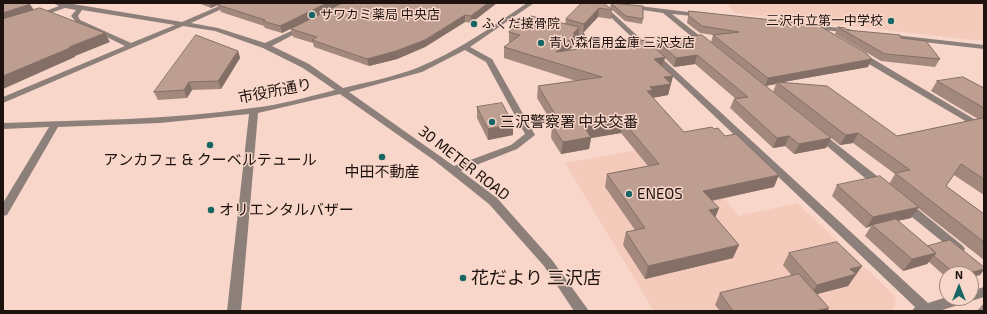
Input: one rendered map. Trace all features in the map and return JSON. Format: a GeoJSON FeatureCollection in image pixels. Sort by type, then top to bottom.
{"type":"FeatureCollection","features":[{"type":"Feature","properties":{"kind":"street","name":"30 METER ROAD"},"geometry":{"type":"LineString","coordinates":[[56,3],[66,6],[216,29],[266,46],[306,66],[453,170],[493,201],[548,263],[582,311]]}},
{"type":"Feature","properties":{"kind":"street"},"geometry":{"type":"LineString","coordinates":[[30,18],[74,3]]}},
{"type":"Feature","properties":{"kind":"street"},"geometry":{"type":"LineString","coordinates":[[3,100],[232,3]]}},
{"type":"Feature","properties":{"kind":"street","name":"市役所通り"},"geometry":{"type":"LineString","coordinates":[[3,126],[188,118],[254,111],[284,106],[389,79],[427,66],[465,47],[531,3]]}},
{"type":"Feature","properties":{"kind":"street"},"geometry":{"type":"LineString","coordinates":[[599,3],[709,16]]}},
{"type":"Feature","properties":{"kind":"street"},"geometry":{"type":"LineString","coordinates":[[599,3],[924,310],[939,306]]}},
{"type":"Feature","properties":{"kind":"street"},"geometry":{"type":"LineString","coordinates":[[686,13],[688,3]]}},
{"type":"Feature","properties":{"kind":"street"},"geometry":{"type":"LineString","coordinates":[[81,8],[74,16],[78,21],[131,46]]}},
{"type":"Feature","properties":{"kind":"street"},"geometry":{"type":"LineString","coordinates":[[665,11],[714,51]]}},
{"type":"Feature","properties":{"kind":"street"},"geometry":{"type":"LineString","coordinates":[[513,16],[524,19]]}},
{"type":"Feature","properties":{"kind":"street"},"geometry":{"type":"LineString","coordinates":[[266,46],[308,25]]}},
{"type":"Feature","properties":{"kind":"street"},"geometry":{"type":"LineString","coordinates":[[834,40],[810,27],[860,33]]}},
{"type":"Feature","properties":{"kind":"street"},"geometry":{"type":"LineString","coordinates":[[560,29],[581,35]]}},
{"type":"Feature","properties":{"kind":"street"},"geometry":{"type":"LineString","coordinates":[[884,35],[984,47]]}},
{"type":"Feature","properties":{"kind":"street"},"geometry":{"type":"LineString","coordinates":[[453,170],[514,147],[530,135],[489,61],[465,47]]}},
{"type":"Feature","properties":{"kind":"street"},"geometry":{"type":"LineString","coordinates":[[855,52],[984,129]]}},
{"type":"Feature","properties":{"kind":"street"},"geometry":{"type":"LineString","coordinates":[[234,311],[254,111]]}},
{"type":"Feature","properties":{"kind":"street"},"geometry":{"type":"LineString","coordinates":[[3,212],[56,123]]}},
{"type":"Feature","properties":{"kind":"street"},"geometry":{"type":"LineString","coordinates":[[812,130],[966,254]]}},
{"type":"Feature","properties":{"kind":"shaded area","name":"三沢市立第一中学校"},"geometry":{"type":"Polygon","coordinates":[[[727,3],[984,3],[984,41],[734,13],[727,3]]]}},
{"type":"Feature","properties":{"kind":"shaded area"},"geometry":{"type":"Polygon","coordinates":[[[678,143],[739,216],[797,203],[896,297],[894,309],[886,311],[654,311],[565,163],[678,143]]]}},
{"type":"Feature","properties":{"kind":"building"},"geometry":{"type":"Polygon","coordinates":[[[3,3],[29,3],[30,4],[3,13],[3,3]]]}},
{"type":"Feature","properties":{"kind":"building"},"geometry":{"type":"Polygon","coordinates":[[[223,3],[327,3],[280,26],[218,5],[223,3]]]}},
{"type":"Feature","properties":{"kind":"building"},"geometry":{"type":"Polygon","coordinates":[[[343,3],[488,3],[471,16],[465,15],[425,40],[396,51],[367,59],[312,40],[317,37],[291,29],[343,3]]]}},
{"type":"Feature","properties":{"kind":"building"},"geometry":{"type":"Polygon","coordinates":[[[582,3],[604,3],[612,10],[599,8],[584,24],[566,19],[582,3]]]}},
{"type":"Feature","properties":{"kind":"building"},"geometry":{"type":"Polygon","coordinates":[[[611,3],[643,6],[643,19],[626,16],[611,3]]]}},
{"type":"Feature","properties":{"kind":"building"},"geometry":{"type":"Polygon","coordinates":[[[40,8],[105,33],[3,76],[3,19],[40,8]]]}},
{"type":"Feature","properties":{"kind":"building"},"geometry":{"type":"Polygon","coordinates":[[[689,11],[818,25],[866,53],[872,59],[768,78],[713,35],[739,32],[702,26],[689,16],[689,11]]]}},
{"type":"Feature","properties":{"kind":"building"},"geometry":{"type":"Polygon","coordinates":[[[531,16],[579,27],[573,34],[576,34],[556,52],[646,40],[665,57],[654,59],[673,76],[664,77],[671,84],[650,87],[653,90],[647,91],[684,132],[712,127],[714,129],[718,128],[725,136],[736,134],[779,175],[703,191],[719,208],[709,210],[739,245],[648,266],[626,232],[645,228],[607,174],[659,164],[623,121],[584,127],[591,137],[563,142],[552,126],[561,124],[538,86],[602,77],[504,47],[520,35],[509,32],[531,16]]]}},
{"type":"Feature","properties":{"kind":"building"},"geometry":{"type":"Polygon","coordinates":[[[838,27],[845,28],[847,30],[900,35],[901,38],[926,41],[940,59],[885,54],[838,27]]]}},
{"type":"Feature","properties":{"kind":"building"},"geometry":{"type":"Polygon","coordinates":[[[196,35],[238,51],[218,81],[189,82],[184,90],[154,92],[196,35]]]}},
{"type":"Feature","properties":{"kind":"building"},"geometry":{"type":"Polygon","coordinates":[[[702,35],[831,138],[799,144],[789,136],[777,138],[734,99],[748,97],[697,55],[676,58],[657,41],[702,35]]]}},
{"type":"Feature","properties":{"kind":"building"},"geometry":{"type":"Polygon","coordinates":[[[963,77],[984,88],[984,108],[937,81],[963,77]]]}},
{"type":"Feature","properties":{"kind":"building"},"geometry":{"type":"Polygon","coordinates":[[[777,82],[827,86],[897,136],[982,118],[984,119],[984,179],[961,164],[946,186],[984,214],[984,242],[895,173],[910,170],[858,133],[846,135],[777,82]]]}},
{"type":"Feature","properties":{"kind":"building"},"geometry":{"type":"Polygon","coordinates":[[[502,103],[513,124],[488,129],[477,107],[502,103]]]}},
{"type":"Feature","properties":{"kind":"building"},"geometry":{"type":"Polygon","coordinates":[[[880,176],[919,207],[873,217],[837,185],[880,176]]]}},
{"type":"Feature","properties":{"kind":"building"},"geometry":{"type":"Polygon","coordinates":[[[896,219],[936,253],[912,259],[872,225],[896,219]]]}},
{"type":"Feature","properties":{"kind":"building"},"geometry":{"type":"Polygon","coordinates":[[[950,240],[984,267],[984,269],[979,270],[979,266],[946,266],[934,256],[936,253],[928,246],[950,240]]]}},
{"type":"Feature","properties":{"kind":"building"},"geometry":{"type":"Polygon","coordinates":[[[837,242],[862,266],[850,269],[856,274],[817,285],[789,253],[837,242]]]}},
{"type":"Feature","properties":{"kind":"building"},"geometry":{"type":"Polygon","coordinates":[[[799,274],[829,308],[816,311],[733,311],[720,293],[799,274]]]}},
{"type":"Feature","properties":{"kind":"place","name":"サワカミ薬局 中央店"},"geometry":{"type":"Point","coordinates":[312,15]}},
{"type":"Feature","properties":{"kind":"place","name":"三沢市立第一中学校"},"geometry":{"type":"Point","coordinates":[891,21]}},
{"type":"Feature","properties":{"kind":"place","name":"ふくだ接骨院"},"geometry":{"type":"Point","coordinates":[474,24]}},
{"type":"Feature","properties":{"kind":"place","name":"青い森信用金庫 三沢支店"},"geometry":{"type":"Point","coordinates":[541,43]}},
{"type":"Feature","properties":{"kind":"place","name":"三沢警察署 中央交番"},"geometry":{"type":"Point","coordinates":[492,122]}},
{"type":"Feature","properties":{"kind":"place","name":"アンカフェ & クーベルテュール"},"geometry":{"type":"Point","coordinates":[210,145]}},
{"type":"Feature","properties":{"kind":"place","name":"中田不動産"},"geometry":{"type":"Point","coordinates":[382,157]}},
{"type":"Feature","properties":{"kind":"place","name":"ENEOS"},"geometry":{"type":"Point","coordinates":[629,194]}},
{"type":"Feature","properties":{"kind":"place","name":"オリエンタルバザー"},"geometry":{"type":"Point","coordinates":[211,210]}},
{"type":"Feature","properties":{"kind":"place","name":"花だより 三沢店"},"geometry":{"type":"Point","coordinates":[463,278]}}]}
